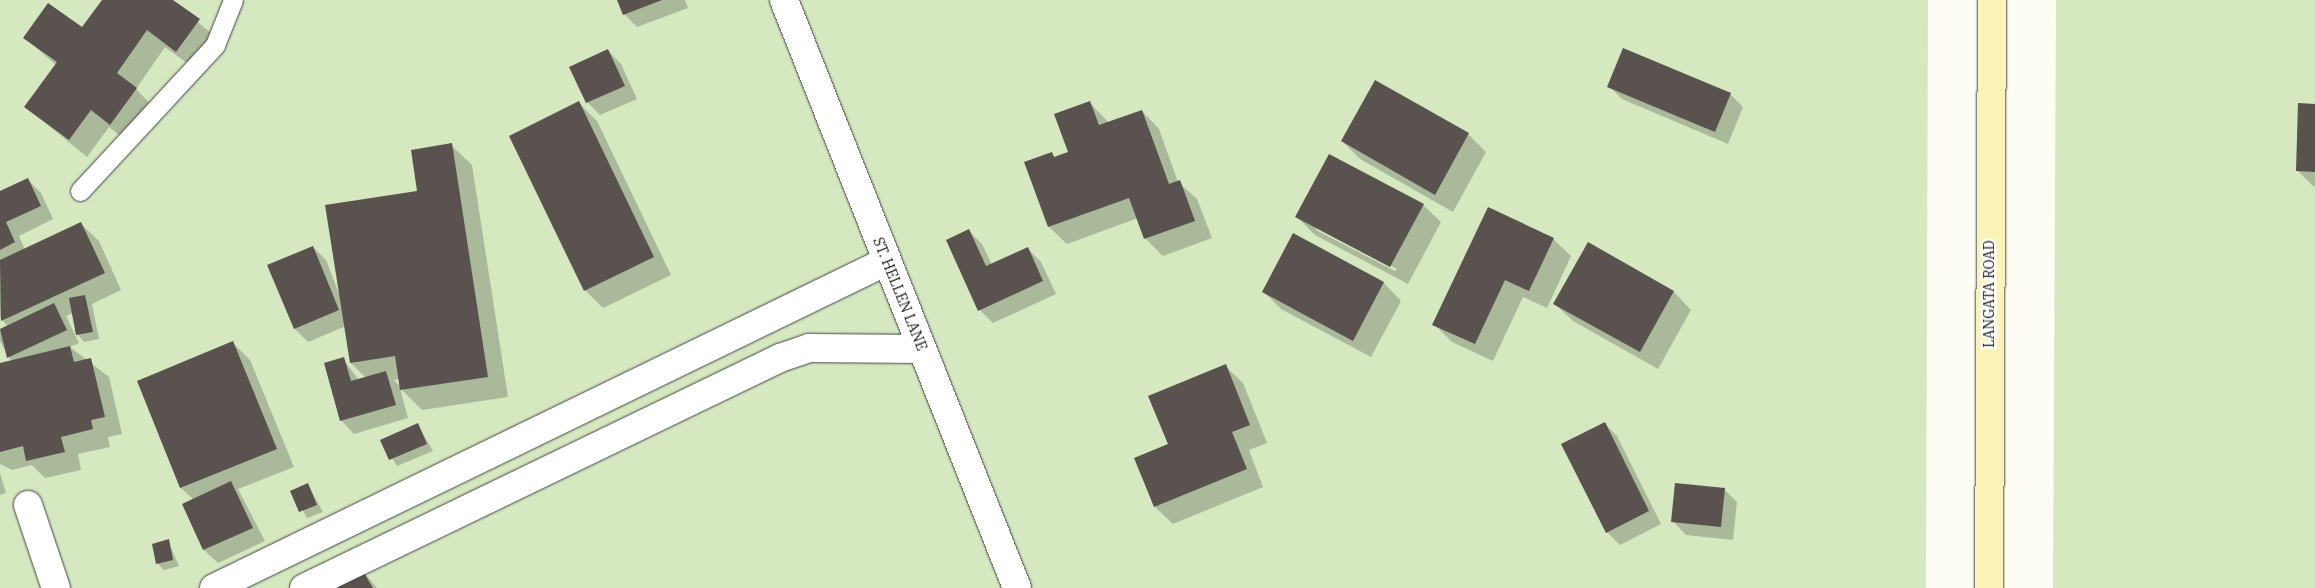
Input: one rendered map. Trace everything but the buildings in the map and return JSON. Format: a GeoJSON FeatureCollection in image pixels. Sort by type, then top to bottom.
{"type":"FeatureCollection","features":[{"type":"Feature","properties":{"kind":"main road","name":"LANGATA ROAD"},"geometry":{"type":"LineString","coordinates":[[1988,588],[1992,0]]}},
{"type":"Feature","properties":{"kind":"street","name":"ST. HELLEN LANE"},"geometry":{"type":"LineString","coordinates":[[784,0],[1017,588]]}},
{"type":"Feature","properties":{"kind":"street"},"geometry":{"type":"LineString","coordinates":[[214,588],[887,261]]}},
{"type":"Feature","properties":{"kind":"street"},"geometry":{"type":"LineString","coordinates":[[304,588],[780,358],[809,348],[922,349]]}},
{"type":"Feature","properties":{"kind":"street"},"geometry":{"type":"LineString","coordinates":[[28,505],[56,588]]}},
{"type":"Feature","properties":{"kind":"lane"},"geometry":{"type":"LineString","coordinates":[[80,190],[215,45],[233,0]]}},
{"type":"Feature","properties":{"kind":"green space"},"geometry":{"type":"Polygon","coordinates":[[[0,0],[1928,0],[1926,588],[0,588],[0,0]]]}},
{"type":"Feature","properties":{"kind":"green space"},"geometry":{"type":"Polygon","coordinates":[[[2056,0],[2315,0],[2315,588],[2053,588],[2056,0]]]}}]}
